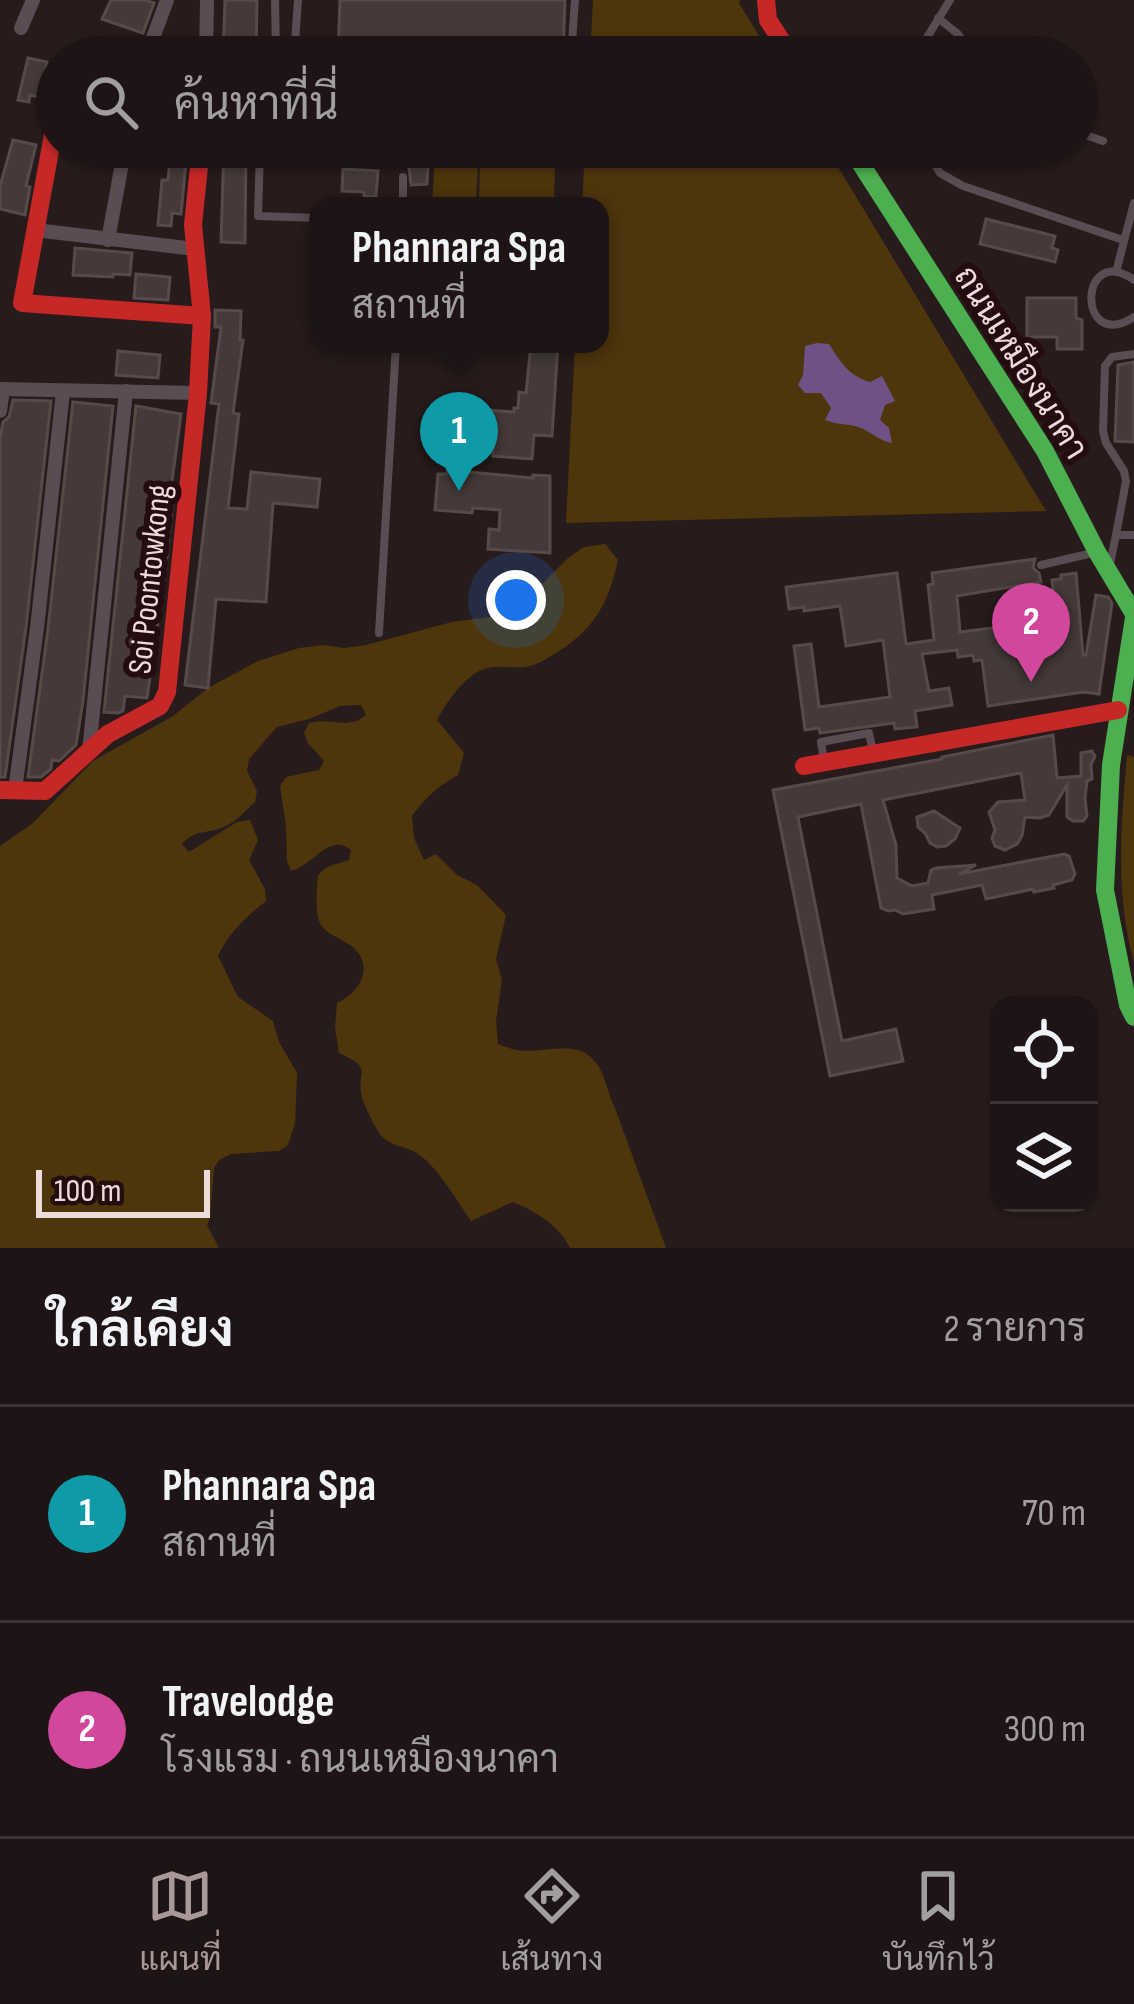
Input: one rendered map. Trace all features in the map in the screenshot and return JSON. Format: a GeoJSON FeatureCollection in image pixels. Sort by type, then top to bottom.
{"type":"FeatureCollection","features":[{"type":"Feature","properties":{"kind":"street"},"geometry":{"type":"LineString","coordinates":[[21,28],[33,0]]}},
{"type":"Feature","properties":{"kind":"street"},"geometry":{"type":"LineString","coordinates":[[154,36],[167,0]]}},
{"type":"Feature","properties":{"kind":"street"},"geometry":{"type":"LineString","coordinates":[[206,36],[207,0]]}},
{"type":"Feature","properties":{"kind":"street"},"geometry":{"type":"LineString","coordinates":[[766,0],[768,20],[778,36]]}},
{"type":"Feature","properties":{"kind":"street"},"geometry":{"type":"LineString","coordinates":[[47,168],[22,303],[202,316]]}},
{"type":"Feature","properties":{"kind":"street"},"geometry":{"type":"LineString","coordinates":[[108,240],[121,168]]}},
{"type":"Feature","properties":{"kind":"street","name":"Soi Poontowkong"},"geometry":{"type":"LineString","coordinates":[[7,790],[52,786],[116,729],[160,706],[167,692],[198,393],[202,316],[193,225],[199,168]]}},
{"type":"Feature","properties":{"kind":"street","name":"ถนนเหมืองนาคา"},"geometry":{"type":"LineString","coordinates":[[864,168],[1046,451],[1134,616],[1111,765],[1105,890],[1134,1017]]}},
{"type":"Feature","properties":{"kind":"street"},"geometry":{"type":"LineString","coordinates":[[35,230],[195,249]]}},
{"type":"Feature","properties":{"kind":"street"},"geometry":{"type":"LineString","coordinates":[[0,411],[2,389],[198,393]]}},
{"type":"Feature","properties":{"kind":"street"},"geometry":{"type":"LineString","coordinates":[[88,751],[126,391]]}},
{"type":"Feature","properties":{"kind":"street"},"geometry":{"type":"LineString","coordinates":[[7,790],[37,628],[63,392]]}},
{"type":"Feature","properties":{"kind":"street"},"geometry":{"type":"LineString","coordinates":[[814,764],[1118,710]]}},
{"type":"Feature","properties":{"kind":"lane"},"geometry":{"type":"LineString","coordinates":[[275,0],[276,36]]}},
{"type":"Feature","properties":{"kind":"lane"},"geometry":{"type":"LineString","coordinates":[[295,36],[298,0]]}},
{"type":"Feature","properties":{"kind":"lane"},"geometry":{"type":"LineString","coordinates":[[572,36],[575,0]]}},
{"type":"Feature","properties":{"kind":"lane"},"geometry":{"type":"LineString","coordinates":[[927,36],[950,0]]}},
{"type":"Feature","properties":{"kind":"lane"},"geometry":{"type":"LineString","coordinates":[[938,18],[959,36]]}},
{"type":"Feature","properties":{"kind":"lane"},"geometry":{"type":"LineString","coordinates":[[1098,139],[1103,141]]}},
{"type":"Feature","properties":{"kind":"lane"},"geometry":{"type":"LineString","coordinates":[[259,168],[258,216],[309,218]]}},
{"type":"Feature","properties":{"kind":"lane"},"geometry":{"type":"LineString","coordinates":[[936,168],[962,186],[1123,240]]}},
{"type":"Feature","properties":{"kind":"lane"},"geometry":{"type":"LineString","coordinates":[[403,197],[404,177]]}},
{"type":"Feature","properties":{"kind":"lane"},"geometry":{"type":"LineString","coordinates":[[1117,272],[1134,202]]}},
{"type":"Feature","properties":{"kind":"lane"},"geometry":{"type":"LineString","coordinates":[[1134,280],[1117,272],[1101,276],[1091,290],[1095,315],[1110,324],[1134,317]]}},
{"type":"Feature","properties":{"kind":"lane"},"geometry":{"type":"LineString","coordinates":[[379,633],[395,353]]}},
{"type":"Feature","properties":{"kind":"lane"},"geometry":{"type":"LineString","coordinates":[[1109,571],[1126,482],[1103,431],[1105,366],[1112,357],[1134,354]]}},
{"type":"Feature","properties":{"kind":"lane"},"geometry":{"type":"LineString","coordinates":[[1116,535],[1134,535]]}},
{"type":"Feature","properties":{"kind":"lane"},"geometry":{"type":"LineString","coordinates":[[1041,565],[1097,552]]}},
{"type":"Feature","properties":{"kind":"shaded area"},"geometry":{"type":"Polygon","coordinates":[[[593,0],[740,0],[759,36],[591,36],[593,0]]]}},
{"type":"Feature","properties":{"kind":"shaded area"},"geometry":{"type":"Polygon","coordinates":[[[434,168],[478,168],[476,197],[433,197],[434,168]]]}},
{"type":"Feature","properties":{"kind":"shaded area"},"geometry":{"type":"Polygon","coordinates":[[[480,168],[555,168],[554,197],[479,197],[480,168]]]}},
{"type":"Feature","properties":{"kind":"shaded area"},"geometry":{"type":"Polygon","coordinates":[[[584,168],[839,168],[1046,511],[566,523],[575,353],[609,353],[609,197],[582,197],[584,168]]]}},
{"type":"Feature","properties":{"kind":"shaded area"},"geometry":{"type":"Polygon","coordinates":[[[829,344],[856,376],[870,382],[882,376],[895,401],[885,405],[880,420],[889,428],[892,443],[860,428],[825,420],[831,408],[821,393],[805,393],[798,385],[805,346],[829,344]]]}},
{"type":"Feature","properties":{"kind":"shaded area"},"geometry":{"type":"Polygon","coordinates":[[[605,544],[618,560],[605,601],[582,633],[534,665],[479,671],[449,700],[437,720],[464,753],[458,775],[432,793],[412,816],[414,838],[424,860],[436,854],[506,915],[496,959],[502,980],[498,1044],[514,1050],[580,1051],[597,1064],[666,1248],[570,1248],[546,1220],[513,1202],[471,1221],[425,1160],[386,1140],[376,1127],[362,1097],[361,1067],[339,1053],[335,1027],[337,1003],[357,987],[363,964],[354,948],[324,929],[317,908],[318,875],[349,860],[351,850],[343,845],[328,847],[291,871],[280,786],[286,777],[319,770],[324,761],[304,733],[309,723],[357,721],[366,715],[361,705],[340,706],[277,727],[249,759],[247,771],[257,791],[255,802],[230,824],[196,834],[182,844],[189,852],[237,822],[250,820],[258,840],[249,860],[265,889],[266,901],[239,925],[218,956],[238,997],[273,1021],[297,1073],[295,1123],[288,1145],[279,1151],[231,1154],[219,1160],[207,1225],[219,1248],[0,1248],[0,846],[32,824],[93,761],[258,661],[299,648],[366,645],[452,622],[496,616],[533,593],[584,547],[605,544]]]}},
{"type":"Feature","properties":{"kind":"shaded area"},"geometry":{"type":"Polygon","coordinates":[[[1127,755],[1134,757],[1134,963],[1122,885],[1127,755]]]}},
{"type":"Feature","properties":{"kind":"building"},"geometry":{"type":"Polygon","coordinates":[[[111,0],[154,3],[143,33],[102,19],[111,0]]]}},
{"type":"Feature","properties":{"kind":"building"},"geometry":{"type":"Polygon","coordinates":[[[225,0],[257,0],[256,36],[224,36],[225,0]]]}},
{"type":"Feature","properties":{"kind":"building"},"geometry":{"type":"Polygon","coordinates":[[[340,0],[565,0],[564,36],[339,36],[340,0]]]}},
{"type":"Feature","properties":{"kind":"building"},"geometry":{"type":"Polygon","coordinates":[[[28,58],[36,60],[36,96],[30,95],[29,102],[18,100],[28,58]]]}},
{"type":"Feature","properties":{"kind":"building"},"geometry":{"type":"Polygon","coordinates":[[[13,140],[36,145],[25,215],[0,209],[0,186],[13,140]]]}},
{"type":"Feature","properties":{"kind":"building"},"geometry":{"type":"Polygon","coordinates":[[[169,168],[185,168],[181,214],[172,213],[171,226],[158,225],[162,180],[168,180],[169,168]]]}},
{"type":"Feature","properties":{"kind":"building"},"geometry":{"type":"Polygon","coordinates":[[[223,168],[246,168],[245,243],[221,242],[223,168]]]}},
{"type":"Feature","properties":{"kind":"building"},"geometry":{"type":"Polygon","coordinates":[[[409,168],[428,168],[427,184],[411,185],[409,168]]]}},
{"type":"Feature","properties":{"kind":"building"},"geometry":{"type":"Polygon","coordinates":[[[343,169],[378,171],[376,197],[342,191],[343,169]]]}},
{"type":"Feature","properties":{"kind":"building"},"geometry":{"type":"Polygon","coordinates":[[[986,219],[1055,236],[1055,262],[980,244],[986,219]]]}},
{"type":"Feature","properties":{"kind":"building"},"geometry":{"type":"Polygon","coordinates":[[[75,248],[132,253],[130,275],[73,275],[75,248]]]}},
{"type":"Feature","properties":{"kind":"building"},"geometry":{"type":"Polygon","coordinates":[[[136,274],[170,277],[168,300],[134,298],[136,274]]]}},
{"type":"Feature","properties":{"kind":"building"},"geometry":{"type":"Polygon","coordinates":[[[1027,298],[1076,298],[1082,349],[1057,349],[1057,337],[1027,337],[1027,298]]]}},
{"type":"Feature","properties":{"kind":"building"},"geometry":{"type":"Polygon","coordinates":[[[215,310],[241,311],[243,340],[228,508],[247,509],[251,472],[320,479],[317,507],[273,503],[266,602],[216,599],[208,688],[185,685],[219,404],[211,403],[221,327],[215,327],[215,310]]]}},
{"type":"Feature","properties":{"kind":"building"},"geometry":{"type":"Polygon","coordinates":[[[118,351],[160,355],[158,378],[116,375],[118,351]]]}},
{"type":"Feature","properties":{"kind":"building"},"geometry":{"type":"Polygon","coordinates":[[[530,353],[557,353],[552,436],[534,435],[532,459],[493,456],[494,433],[435,429],[436,406],[514,412],[519,392],[526,393],[530,353]]]}},
{"type":"Feature","properties":{"kind":"building"},"geometry":{"type":"Polygon","coordinates":[[[1134,362],[1134,442],[1115,441],[1118,365],[1134,362]]]}},
{"type":"Feature","properties":{"kind":"building"},"geometry":{"type":"Polygon","coordinates":[[[13,400],[51,401],[26,627],[5,777],[0,777],[0,439],[13,400]]]}},
{"type":"Feature","properties":{"kind":"building"},"geometry":{"type":"Polygon","coordinates":[[[73,402],[113,406],[83,701],[76,745],[59,761],[52,760],[51,769],[41,777],[28,777],[48,629],[73,402]]]}},
{"type":"Feature","properties":{"kind":"building"},"geometry":{"type":"Polygon","coordinates":[[[136,406],[181,414],[166,566],[147,698],[125,696],[123,711],[104,712],[136,406]]]}},
{"type":"Feature","properties":{"kind":"building"},"geometry":{"type":"Polygon","coordinates":[[[447,470],[550,476],[550,553],[488,549],[489,529],[499,530],[500,510],[435,510],[438,474],[447,474],[447,470]]]}},
{"type":"Feature","properties":{"kind":"building"},"geometry":{"type":"Polygon","coordinates":[[[1035,559],[1033,568],[1041,582],[957,596],[960,632],[1056,620],[1052,580],[1076,573],[1083,655],[1096,595],[1112,603],[1099,694],[1083,692],[988,706],[982,660],[974,661],[973,655],[958,657],[957,650],[922,654],[929,691],[949,688],[952,705],[915,711],[917,727],[895,729],[894,723],[820,733],[819,728],[805,730],[794,646],[811,644],[819,707],[890,697],[883,640],[846,646],[840,606],[789,609],[786,587],[897,573],[906,644],[934,640],[928,585],[933,584],[932,573],[1035,559]]]}},
{"type":"Feature","properties":{"kind":"building"},"geometry":{"type":"Polygon","coordinates":[[[1053,735],[1057,778],[1081,776],[1081,753],[1092,751],[1095,756],[1083,821],[1067,817],[1067,785],[1049,815],[1025,817],[1017,844],[1005,850],[995,846],[989,812],[998,802],[1025,800],[1021,773],[883,800],[896,845],[897,878],[912,886],[928,883],[936,868],[976,865],[959,874],[1064,854],[1075,874],[1054,888],[986,899],[982,885],[932,895],[934,909],[903,914],[888,911],[881,908],[861,804],[798,817],[842,1041],[896,1029],[903,1061],[830,1076],[773,790],[1053,735]]]}},
{"type":"Feature","properties":{"kind":"building"},"geometry":{"type":"Polygon","coordinates":[[[934,811],[960,828],[946,846],[930,843],[918,827],[917,817],[934,811]]]}},
{"type":"Feature","properties":{"kind":"traffic: fast"},"geometry":{"type":"LineString","coordinates":[[863,168],[1045,451],[1134,614]]}},
{"type":"Feature","properties":{"kind":"traffic: fast"},"geometry":{"type":"LineString","coordinates":[[1134,618],[1111,765],[1105,890],[1134,1017]]}},
{"type":"Feature","properties":{"kind":"traffic: jam"},"geometry":{"type":"LineString","coordinates":[[766,0],[768,20],[778,36]]}},
{"type":"Feature","properties":{"kind":"traffic: jam"},"geometry":{"type":"LineString","coordinates":[[47,168],[22,303],[202,316]]}},
{"type":"Feature","properties":{"kind":"traffic: jam"},"geometry":{"type":"LineString","coordinates":[[0,790],[45,791],[108,734],[160,706],[167,692],[198,393],[202,316],[193,225],[199,168]]}},
{"type":"Feature","properties":{"kind":"traffic: jam"},"geometry":{"type":"LineString","coordinates":[[804,766],[1118,710]]}},
{"type":"Feature","properties":{"kind":"place","name":"Phannara Spa"},"geometry":{"type":"Point","coordinates":[459,491]}},
{"type":"Feature","properties":{"kind":"place","name":"Travelodge"},"geometry":{"type":"Point","coordinates":[1031,682]}}]}
